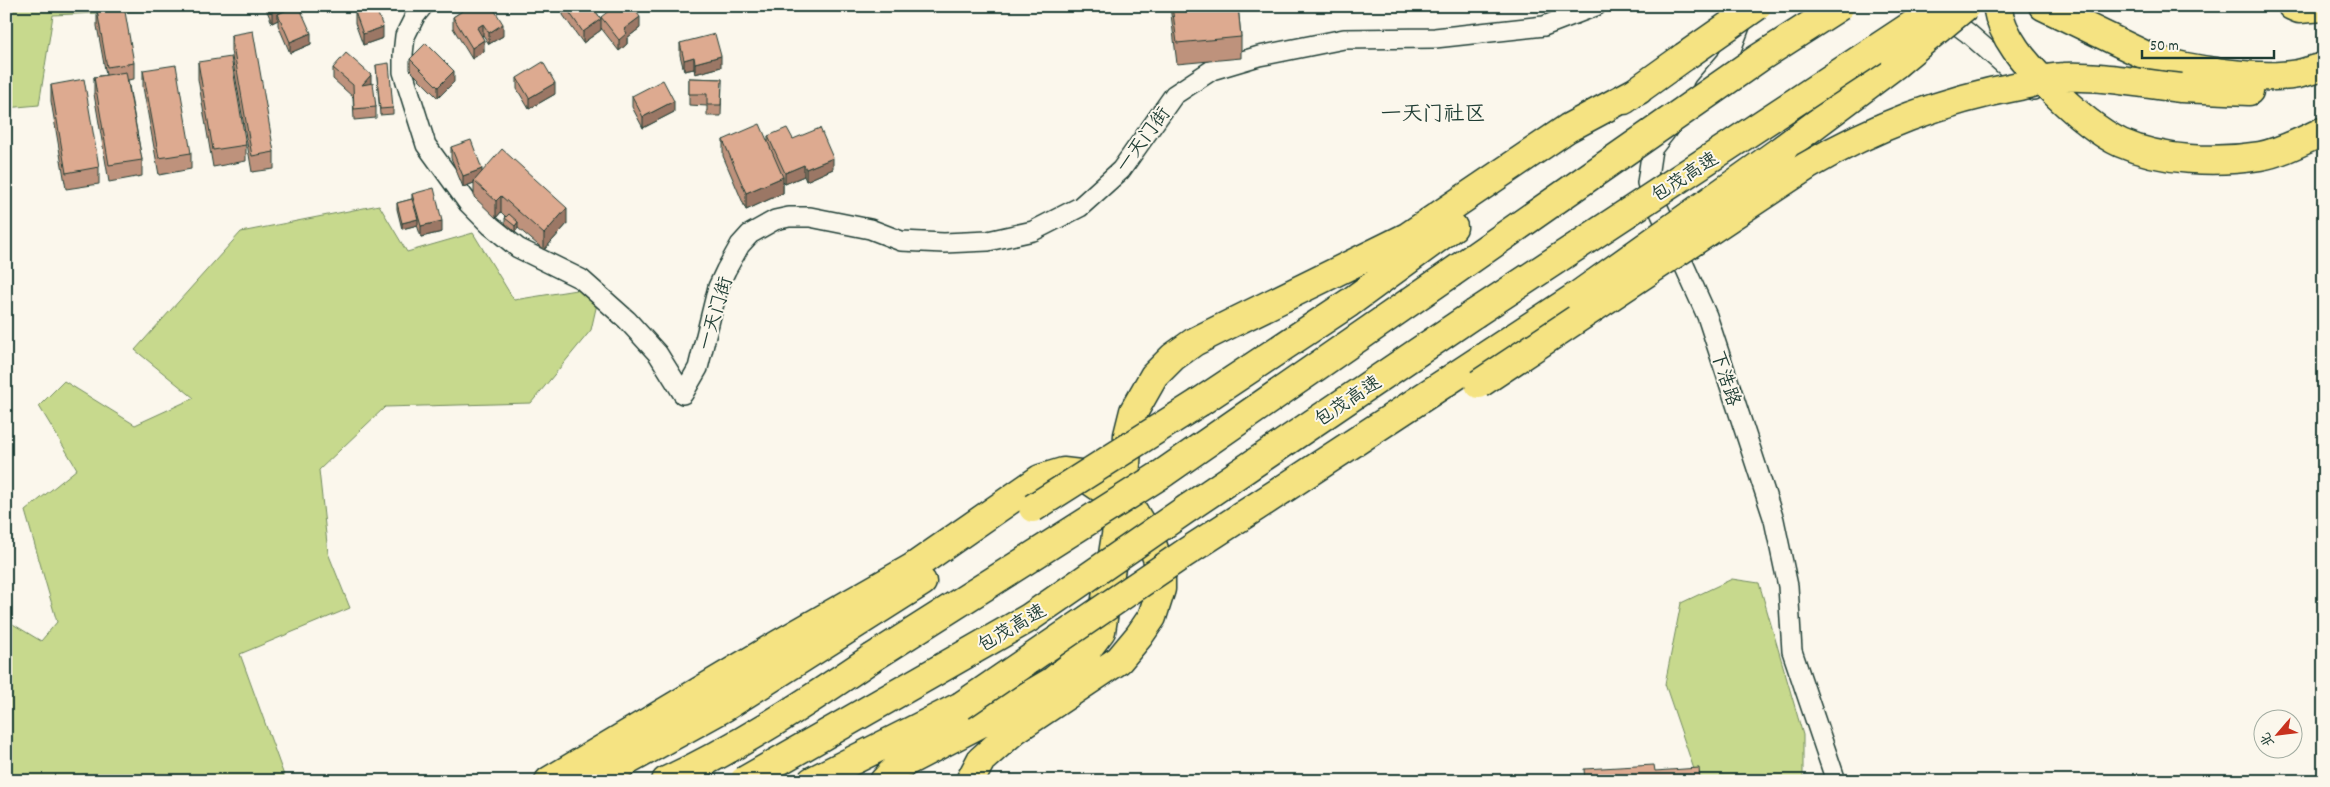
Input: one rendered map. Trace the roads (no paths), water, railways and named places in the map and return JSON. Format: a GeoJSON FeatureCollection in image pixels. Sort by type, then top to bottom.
{"type":"FeatureCollection","features":[{"type":"Feature","properties":{"kind":"highway"},"geometry":{"type":"LineString","coordinates":[[591,781],[725,707],[894,600],[1325,320],[1415,243],[1568,128],[1638,90],[1757,6]]}},
{"type":"Feature","properties":{"kind":"highway"},"geometry":{"type":"LineString","coordinates":[[666,781],[692,769],[783,718],[872,658],[1162,474],[1759,58],[1840,6]]}},
{"type":"Feature","properties":{"kind":"highway","name":"包茂高速"},"geometry":{"type":"LineString","coordinates":[[744,781],[1029,618],[1474,314],[1941,6]]}},
{"type":"Feature","properties":{"kind":"highway"},"geometry":{"type":"LineString","coordinates":[[1474,376],[1577,296],[1776,154],[1896,64],[1966,6]]}},
{"type":"Feature","properties":{"kind":"highway"},"geometry":{"type":"LineString","coordinates":[[1997,6],[1999,18],[2022,60],[2073,111],[2121,143],[2159,154],[2220,159],[2261,156],[2324,131]]}},
{"type":"Feature","properties":{"kind":"highway"},"geometry":{"type":"LineString","coordinates":[[2043,6],[2153,58],[2170,64],[2262,76],[2297,74],[2324,67]]}},
{"type":"Feature","properties":{"kind":"highway"},"geometry":{"type":"LineString","coordinates":[[2292,6],[2299,9],[2324,7]]}},
{"type":"Feature","properties":{"kind":"highway"},"geometry":{"type":"LineString","coordinates":[[812,781],[895,741],[961,706],[1184,553],[1288,486],[1378,442],[1474,376],[1846,143],[1946,103],[1983,93],[2063,77],[2181,88],[2260,92],[2324,85]]}},
{"type":"Feature","properties":{"kind":"highway"},"geometry":{"type":"LineString","coordinates":[[884,781],[898,766],[981,724],[1053,681],[1079,660],[1101,631],[1125,478],[1128,435],[1134,411],[1154,376],[1173,357],[1194,342],[1415,243]]}},
{"type":"Feature","properties":{"kind":"highway"},"geometry":{"type":"LineString","coordinates":[[549,781],[912,568],[1040,479],[1063,472],[1080,474],[1132,509],[1151,541],[1161,569],[1160,588],[1152,617],[1140,636],[1119,660],[1016,729],[981,760],[970,781]]}},
{"type":"Feature","properties":{"kind":"highway"},"geometry":{"type":"LineString","coordinates":[[840,781],[895,741]]}},
{"type":"Feature","properties":{"kind":"street","name":"一天门街"},"geometry":{"type":"LineString","coordinates":[[423,6],[415,16],[405,36],[402,54],[403,72],[426,145],[468,203],[491,226],[518,248],[580,279],[627,320],[658,354],[683,394],[698,368],[718,287],[726,270],[740,245],[750,234],[775,220],[789,216],[810,217],[870,229],[901,241],[944,244],[988,241],[1033,232],[1080,207],[1121,170],[1174,95],[1212,70],[1259,56],[1344,39],[1436,38],[1544,26],[1596,6]]}},
{"type":"Feature","properties":{"kind":"street","name":"下浩路"},"geometry":{"type":"LineString","coordinates":[[1748,6],[1727,60],[1652,149],[1647,183],[1707,316],[1774,520],[1788,586],[1792,651],[1836,781]]}},
{"type":"Feature","properties":{"kind":"street"},"geometry":{"type":"LineString","coordinates":[[1932,6],[1968,33],[2069,121]]}},
{"type":"Feature","properties":{"kind":"district","name":"一天门社区"},"geometry":{"type":"Point","coordinates":[1433,113]}}]}
